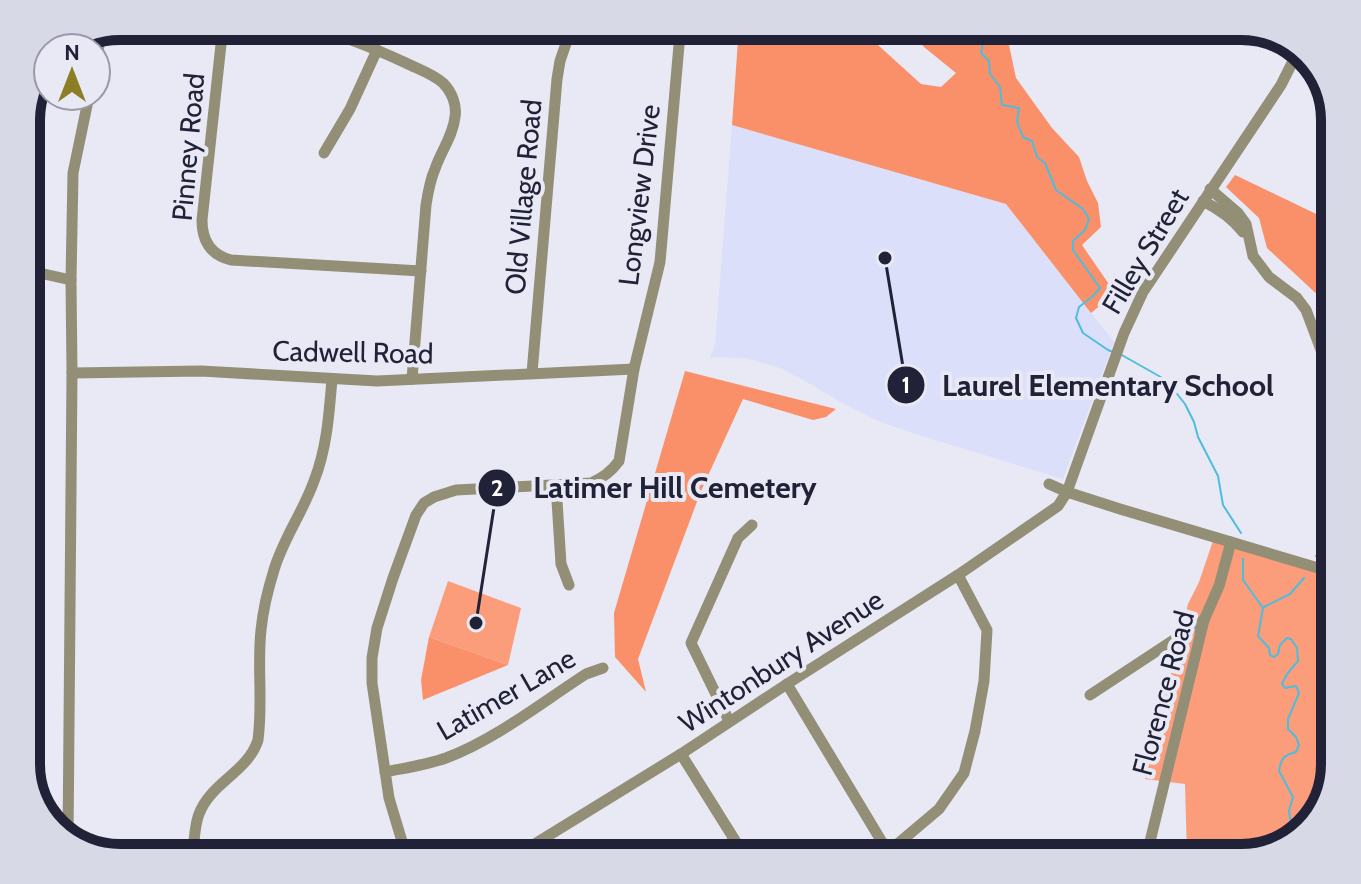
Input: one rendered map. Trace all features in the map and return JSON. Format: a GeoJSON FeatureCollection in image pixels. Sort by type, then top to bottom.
{"type":"FeatureCollection","features":[{"type":"Feature","properties":{"kind":"street","name":"Pinney Road"},"geometry":{"type":"LineString","coordinates":[[221,40],[202,220],[205,241],[211,250],[231,260],[421,271]]}},
{"type":"Feature","properties":{"kind":"street"},"geometry":{"type":"LineString","coordinates":[[350,40],[431,74],[449,90],[455,105],[452,132],[429,187],[412,379]]}},
{"type":"Feature","properties":{"kind":"street","name":"Old Village Road"},"geometry":{"type":"LineString","coordinates":[[532,373],[557,79],[567,40]]}},
{"type":"Feature","properties":{"kind":"street","name":"Longview Drive"},"geometry":{"type":"LineString","coordinates":[[403,844],[392,811],[372,683],[377,628],[416,515],[424,503],[456,490],[591,483],[611,472],[619,461],[634,369],[660,262],[679,40]]}},
{"type":"Feature","properties":{"kind":"street"},"geometry":{"type":"LineString","coordinates":[[324,153],[350,109],[377,50]]}},
{"type":"Feature","properties":{"kind":"street","name":"Filley Street"},"geometry":{"type":"LineString","coordinates":[[1067,492],[1116,353],[1143,292],[1281,85],[1293,61]]}},
{"type":"Feature","properties":{"kind":"street"},"geometry":{"type":"LineString","coordinates":[[68,825],[73,173],[86,112]]}},
{"type":"Feature","properties":{"kind":"street"},"geometry":{"type":"LineString","coordinates":[[1210,189],[1246,224],[1253,256],[1269,277],[1297,298],[1306,310],[1321,350]]}},
{"type":"Feature","properties":{"kind":"street"},"geometry":{"type":"LineString","coordinates":[[1203,201],[1235,222],[1248,239]]}},
{"type":"Feature","properties":{"kind":"street"},"geometry":{"type":"LineString","coordinates":[[40,273],[71,280]]}},
{"type":"Feature","properties":{"kind":"street","name":"Cadwell Road"},"geometry":{"type":"LineString","coordinates":[[72,373],[201,371],[377,381],[634,369]]}},
{"type":"Feature","properties":{"kind":"street"},"geometry":{"type":"LineString","coordinates":[[194,844],[200,812],[215,790],[244,765],[258,740],[261,631],[266,604],[274,569],[305,504],[322,459],[332,379]]}},
{"type":"Feature","properties":{"kind":"street"},"geometry":{"type":"LineString","coordinates":[[1049,484],[1321,569]]}},
{"type":"Feature","properties":{"kind":"street"},"geometry":{"type":"LineString","coordinates":[[556,485],[561,564],[569,585]]}},
{"type":"Feature","properties":{"kind":"street","name":"Wintonbury Avenue"},"geometry":{"type":"LineString","coordinates":[[535,844],[681,754],[958,575],[1058,506],[1067,492]]}},
{"type":"Feature","properties":{"kind":"street"},"geometry":{"type":"LineString","coordinates":[[729,721],[691,643],[738,538],[752,525]]}},
{"type":"Feature","properties":{"kind":"street","name":"Florence Road"},"geometry":{"type":"LineString","coordinates":[[1149,844],[1204,620],[1219,586],[1231,542]]}},
{"type":"Feature","properties":{"kind":"street"},"geometry":{"type":"LineString","coordinates":[[898,844],[939,809],[964,773],[975,731],[984,681],[987,630],[958,575]]}},
{"type":"Feature","properties":{"kind":"street"},"geometry":{"type":"LineString","coordinates":[[1090,695],[1204,620]]}},
{"type":"Feature","properties":{"kind":"street","name":"Latimer Lane"},"geometry":{"type":"LineString","coordinates":[[385,772],[429,763],[462,751],[586,674],[603,668]]}},
{"type":"Feature","properties":{"kind":"street"},"geometry":{"type":"LineString","coordinates":[[787,684],[879,844]]}},
{"type":"Feature","properties":{"kind":"street"},"geometry":{"type":"LineString","coordinates":[[681,754],[737,844]]}},
{"type":"Feature","properties":{"kind":"street"},"geometry":{"type":"LineString","coordinates":[[729,844],[734,840]]}},
{"type":"Feature","properties":{"kind":"shaded area"},"geometry":{"type":"Polygon","coordinates":[[[738,40],[872,40],[921,84],[941,87],[956,73],[918,40],[1008,40],[1016,78],[1052,128],[1079,157],[1098,203],[1101,227],[1082,245],[1115,293],[1091,313],[1006,204],[732,125],[738,40]]]}},
{"type":"Feature","properties":{"kind":"shaded area"},"geometry":{"type":"Polygon","coordinates":[[[732,125],[1006,204],[1114,342],[1063,479],[876,420],[777,367],[745,358],[710,357],[715,345],[732,125]]]}},
{"type":"Feature","properties":{"kind":"shaded area"},"geometry":{"type":"Polygon","coordinates":[[[1235,175],[1321,216],[1321,298],[1267,248],[1259,218],[1226,187],[1235,175]]]}},
{"type":"Feature","properties":{"kind":"shaded area"},"geometry":{"type":"Polygon","coordinates":[[[685,371],[836,409],[826,417],[813,420],[743,399],[701,491],[638,659],[646,692],[615,657],[614,613],[685,371]]]}},
{"type":"Feature","properties":{"kind":"shaded area"},"geometry":{"type":"Polygon","coordinates":[[[1216,532],[1321,566],[1317,789],[1294,824],[1261,841],[1187,844],[1185,784],[1145,779],[1188,604],[1216,532]]]}},
{"type":"Feature","properties":{"kind":"shaded area"},"geometry":{"type":"Polygon","coordinates":[[[448,581],[521,608],[508,665],[429,637],[448,581]]]}},
{"type":"Feature","properties":{"kind":"shaded area"},"geometry":{"type":"Polygon","coordinates":[[[429,637],[508,665],[423,700],[421,680],[429,637]]]}},
{"type":"Feature","properties":{"kind":"waterway"},"geometry":{"type":"LineString","coordinates":[[984,40],[981,53],[989,61],[990,74],[1000,87],[1002,105],[1019,108],[1017,122],[1023,137],[1032,141],[1037,157],[1045,163],[1056,190],[1083,209],[1089,219],[1085,230],[1073,241],[1073,250],[1100,288],[1079,307],[1076,318],[1083,333],[1113,352]]}},
{"type":"Feature","properties":{"kind":"waterway"},"geometry":{"type":"LineString","coordinates":[[1120,354],[1166,380],[1185,404],[1218,476],[1223,505],[1241,533]]}},
{"type":"Feature","properties":{"kind":"waterway"},"geometry":{"type":"LineString","coordinates":[[1316,556],[1321,553]]}},
{"type":"Feature","properties":{"kind":"waterway"},"geometry":{"type":"LineString","coordinates":[[1243,559],[1243,580],[1263,608],[1258,636],[1274,657],[1287,638],[1297,648],[1298,661],[1282,684],[1285,688],[1296,686],[1299,693],[1288,719],[1288,729],[1299,745],[1296,752],[1284,758],[1279,771],[1293,797],[1289,827]]}},
{"type":"Feature","properties":{"kind":"waterway"},"geometry":{"type":"LineString","coordinates":[[1264,607],[1290,594],[1304,578]]}},
{"type":"Feature","properties":{"kind":"place","name":"Laurel Elementary School"},"geometry":{"type":"Point","coordinates":[885,258]}},
{"type":"Feature","properties":{"kind":"place","name":"Latimer Hill Cemetery"},"geometry":{"type":"Point","coordinates":[476,623]}}]}
